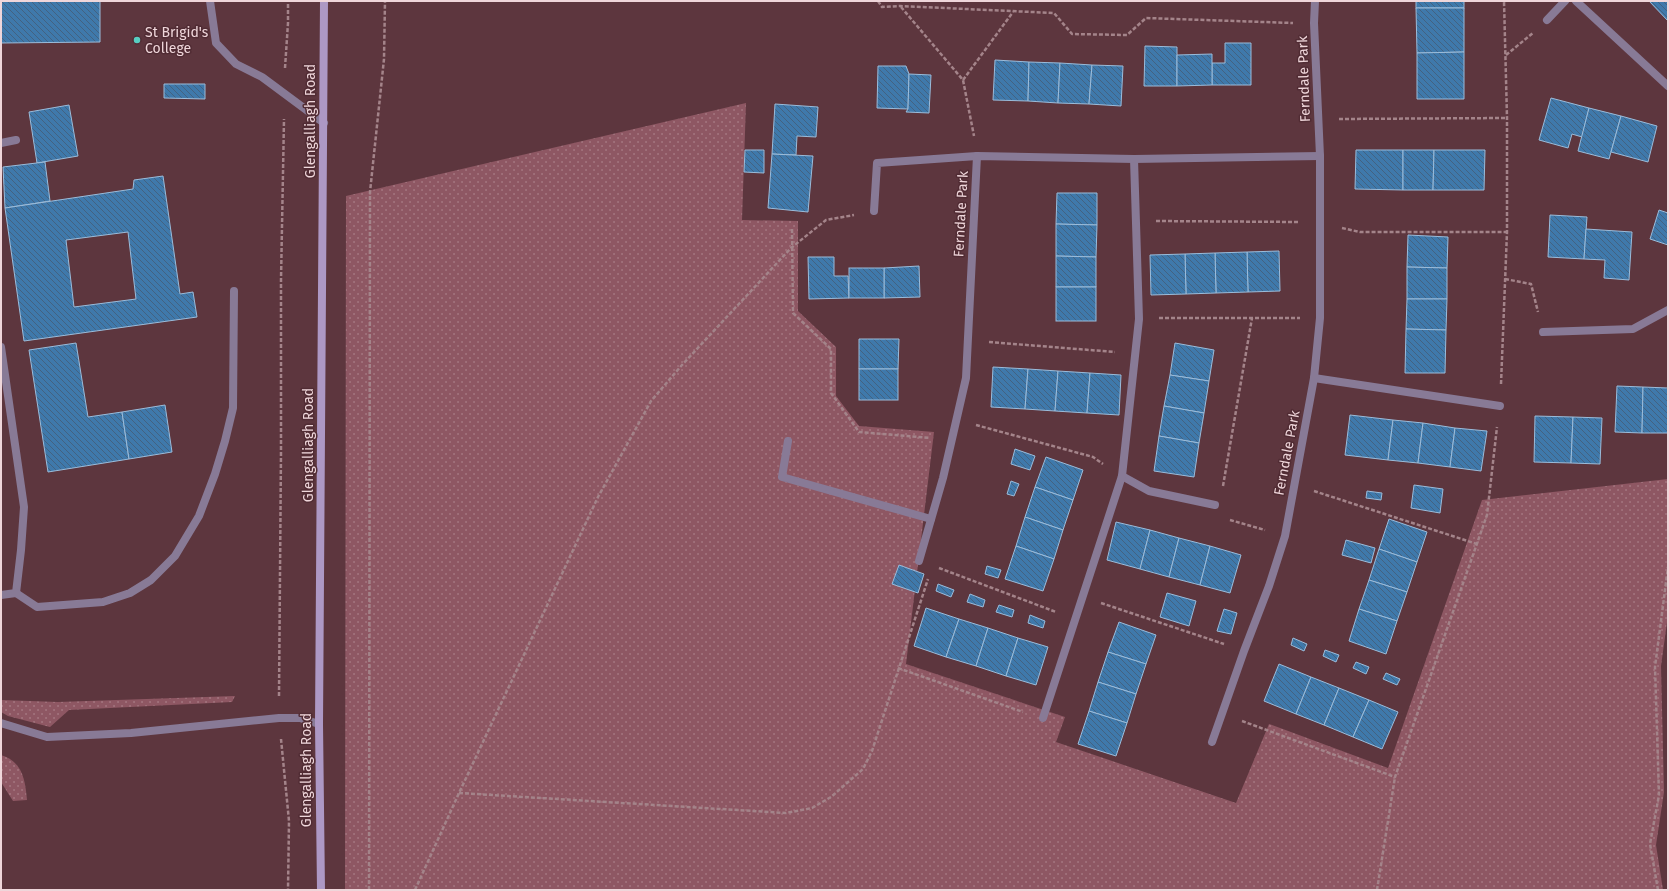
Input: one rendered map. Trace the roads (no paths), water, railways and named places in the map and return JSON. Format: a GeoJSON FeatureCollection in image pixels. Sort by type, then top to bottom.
{"type":"FeatureCollection","features":[{"type":"Feature","properties":{"kind":"main road","name":"Glengalliagh Road"},"geometry":{"type":"LineString","coordinates":[[321,890],[319,724],[324,1]]}},
{"type":"Feature","properties":{"kind":"street"},"geometry":{"type":"LineString","coordinates":[[210,1],[216,43],[236,64],[262,78],[324,124]]}},
{"type":"Feature","properties":{"kind":"street","name":"Ferndale Park"},"geometry":{"type":"LineString","coordinates":[[1212,742],[1269,586],[1285,536],[1314,378],[1320,318],[1320,156],[1314,23],[1315,1]]}},
{"type":"Feature","properties":{"kind":"street"},"geometry":{"type":"LineString","coordinates":[[1546,20],[1565,1]]}},
{"type":"Feature","properties":{"kind":"street"},"geometry":{"type":"LineString","coordinates":[[1576,1],[1668,86]]}},
{"type":"Feature","properties":{"kind":"street"},"geometry":{"type":"LineString","coordinates":[[1,143],[16,140]]}},
{"type":"Feature","properties":{"kind":"street"},"geometry":{"type":"LineString","coordinates":[[874,211],[877,163],[977,156]]}},
{"type":"Feature","properties":{"kind":"street","name":"Ferndale Park"},"geometry":{"type":"LineString","coordinates":[[919,561],[943,478],[950,439],[966,378],[977,156],[1134,159],[1320,156]]}},
{"type":"Feature","properties":{"kind":"street"},"geometry":{"type":"LineString","coordinates":[[1043,718],[1122,476],[1136,354],[1138,318],[1134,159]]}},
{"type":"Feature","properties":{"kind":"street"},"geometry":{"type":"LineString","coordinates":[[1,595],[16,593],[36,607],[103,602],[130,593],[151,580],[175,556],[199,516],[225,441],[233,408],[234,291]]}},
{"type":"Feature","properties":{"kind":"street"},"geometry":{"type":"LineString","coordinates":[[1543,332],[1633,329],[1668,310]]}},
{"type":"Feature","properties":{"kind":"street"},"geometry":{"type":"LineString","coordinates":[[1,347],[24,507],[16,593]]}},
{"type":"Feature","properties":{"kind":"street"},"geometry":{"type":"LineString","coordinates":[[1314,378],[1500,406]]}},
{"type":"Feature","properties":{"kind":"street"},"geometry":{"type":"LineString","coordinates":[[788,441],[782,477],[931,519]]}},
{"type":"Feature","properties":{"kind":"street"},"geometry":{"type":"LineString","coordinates":[[1122,476],[1149,491],[1215,505]]}},
{"type":"Feature","properties":{"kind":"street"},"geometry":{"type":"LineString","coordinates":[[1,723],[47,737],[131,733],[279,718],[300,718],[319,724]]}},
{"type":"Feature","properties":{"kind":"place","name":"St Brigid's College"},"geometry":{"type":"Point","coordinates":[137,40]}}]}
